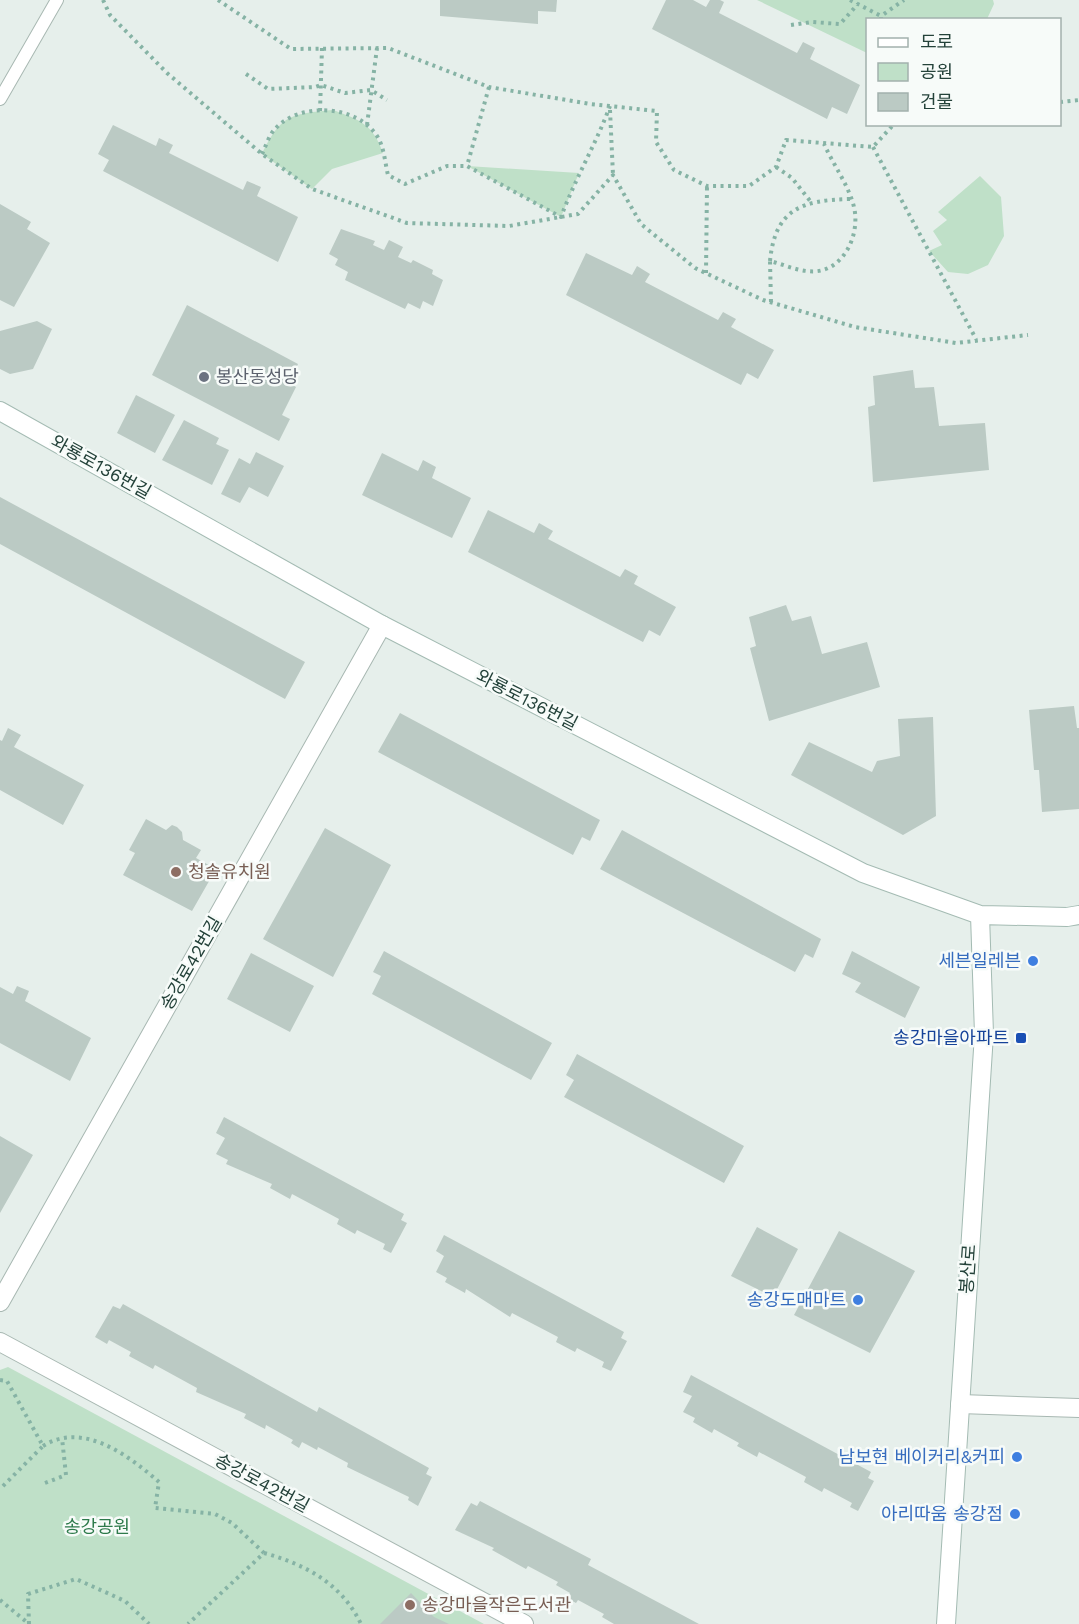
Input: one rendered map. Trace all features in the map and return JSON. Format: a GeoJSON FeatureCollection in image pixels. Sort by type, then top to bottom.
{"type":"FeatureCollection","features":[{"type":"Feature","properties":{"kind":"main road","name":"와룡로136번길"},"geometry":{"type":"LineString","coordinates":[[0,411],[382,624],[863,873],[980,915],[1067,917],[1079,915]]}},
{"type":"Feature","properties":{"kind":"main road","name":"송강로42번길"},"geometry":{"type":"LineString","coordinates":[[0,1302],[382,624]]}},
{"type":"Feature","properties":{"kind":"main road","name":"봉산로"},"geometry":{"type":"LineString","coordinates":[[946,1624],[984,1034],[980,915]]}},
{"type":"Feature","properties":{"kind":"main road","name":"송강로42번길"},"geometry":{"type":"LineString","coordinates":[[0,1342],[524,1624]]}},
{"type":"Feature","properties":{"kind":"main road"},"geometry":{"type":"LineString","coordinates":[[960,1404],[1079,1408]]}},
{"type":"Feature","properties":{"kind":"lane"},"geometry":{"type":"LineString","coordinates":[[0,99],[57,0]]}},
{"type":"Feature","properties":{"kind":"path"},"geometry":{"type":"LineString","coordinates":[[102,0],[110,15],[167,73],[262,154],[312,189],[407,223],[509,226],[578,214],[613,175]]}},
{"type":"Feature","properties":{"kind":"path"},"geometry":{"type":"LineString","coordinates":[[218,0],[291,49],[388,48],[489,87],[657,111],[656,141],[674,170],[706,186],[748,186],[776,167],[786,140],[873,147]]}},
{"type":"Feature","properties":{"kind":"path"},"geometry":{"type":"LineString","coordinates":[[850,0],[881,17],[904,0]]}},
{"type":"Feature","properties":{"kind":"path"},"geometry":{"type":"LineString","coordinates":[[792,25],[812,22],[840,24],[858,4]]}},
{"type":"Feature","properties":{"kind":"path"},"geometry":{"type":"LineString","coordinates":[[320,111],[322,48]]}},
{"type":"Feature","properties":{"kind":"path"},"geometry":{"type":"LineString","coordinates":[[367,126],[377,48]]}},
{"type":"Feature","properties":{"kind":"path"},"geometry":{"type":"LineString","coordinates":[[246,74],[268,89],[321,85],[345,93],[371,90],[387,100]]}},
{"type":"Feature","properties":{"kind":"path"},"geometry":{"type":"LineString","coordinates":[[467,166],[489,87]]}},
{"type":"Feature","properties":{"kind":"path"},"geometry":{"type":"LineString","coordinates":[[1061,102],[1079,100]]}},
{"type":"Feature","properties":{"kind":"path"},"geometry":{"type":"LineString","coordinates":[[561,217],[579,173],[598,139],[610,106]]}},
{"type":"Feature","properties":{"kind":"path"},"geometry":{"type":"LineString","coordinates":[[610,106],[613,175],[641,224],[695,268],[771,302],[855,327],[956,343],[1028,335]]}},
{"type":"Feature","properties":{"kind":"path"},"geometry":{"type":"LineString","coordinates":[[262,154],[274,130],[296,114],[333,110],[362,121],[377,136],[388,176],[405,184],[447,165],[467,166],[561,217]]}},
{"type":"Feature","properties":{"kind":"path"},"geometry":{"type":"LineString","coordinates":[[873,147],[892,126]]}},
{"type":"Feature","properties":{"kind":"path"},"geometry":{"type":"LineString","coordinates":[[770,261],[808,272],[827,269],[852,245],[856,229],[850,199],[824,143]]}},
{"type":"Feature","properties":{"kind":"path"},"geometry":{"type":"LineString","coordinates":[[873,147],[976,339]]}},
{"type":"Feature","properties":{"kind":"path"},"geometry":{"type":"LineString","coordinates":[[776,167],[792,178],[811,203]]}},
{"type":"Feature","properties":{"kind":"path"},"geometry":{"type":"LineString","coordinates":[[706,186],[706,273]]}},
{"type":"Feature","properties":{"kind":"path"},"geometry":{"type":"LineString","coordinates":[[771,302],[772,239],[782,220],[801,205],[850,199]]}},
{"type":"Feature","properties":{"kind":"path"},"geometry":{"type":"LineString","coordinates":[[0,1380],[7,1381],[43,1446]]}},
{"type":"Feature","properties":{"kind":"path"},"geometry":{"type":"LineString","coordinates":[[0,1489],[43,1446],[62,1438],[80,1436],[137,1463],[159,1482],[155,1508],[215,1514],[232,1522],[264,1553],[292,1561],[321,1577],[343,1595],[361,1624]]}},
{"type":"Feature","properties":{"kind":"path"},"geometry":{"type":"LineString","coordinates":[[45,1483],[66,1475],[62,1438]]}},
{"type":"Feature","properties":{"kind":"path"},"geometry":{"type":"LineString","coordinates":[[188,1624],[264,1553]]}},
{"type":"Feature","properties":{"kind":"path"},"geometry":{"type":"LineString","coordinates":[[29,1624],[28,1594],[76,1579],[125,1601],[149,1624]]}},
{"type":"Feature","properties":{"kind":"path"},"geometry":{"type":"LineString","coordinates":[[0,1600],[29,1624]]}},
{"type":"Feature","properties":{"kind":"green space"},"geometry":{"type":"Polygon","coordinates":[[[757,0],[993,0],[994,4],[987,18],[866,18],[866,53],[757,0]]]}},
{"type":"Feature","properties":{"kind":"green space"},"geometry":{"type":"Polygon","coordinates":[[[333,110],[358,120],[370,129],[383,153],[332,169],[312,189],[262,154],[275,131],[289,119],[297,115],[333,110]]]}},
{"type":"Feature","properties":{"kind":"green space"},"geometry":{"type":"Polygon","coordinates":[[[467,166],[579,173],[561,217],[467,166]]]}},
{"type":"Feature","properties":{"kind":"green space"},"geometry":{"type":"Polygon","coordinates":[[[980,176],[1001,197],[1004,236],[988,265],[968,274],[948,272],[929,251],[942,245],[933,231],[947,220],[938,212],[980,176]]]}},
{"type":"Feature","properties":{"kind":"green space","name":"송강공원"},"geometry":{"type":"Polygon","coordinates":[[[8,1367],[484,1624],[0,1624],[0,1370],[8,1367]]]}},
{"type":"Feature","properties":{"kind":"building"},"geometry":{"type":"Polygon","coordinates":[[[440,0],[557,0],[556,12],[538,11],[538,24],[440,16],[440,0]]]}},
{"type":"Feature","properties":{"kind":"building"},"geometry":{"type":"Polygon","coordinates":[[[666,0],[693,0],[706,7],[710,0],[720,0],[724,2],[719,13],[797,53],[803,42],[815,48],[810,59],[860,85],[847,114],[832,107],[827,119],[652,29],[666,0]]]}},
{"type":"Feature","properties":{"kind":"building"},"geometry":{"type":"Polygon","coordinates":[[[113,125],[156,146],[159,138],[173,145],[169,153],[243,190],[247,181],[261,187],[257,196],[298,217],[278,262],[103,171],[109,160],[98,154],[113,125]]]}},
{"type":"Feature","properties":{"kind":"building"},"geometry":{"type":"Polygon","coordinates":[[[0,204],[31,222],[27,229],[50,243],[14,307],[0,300],[0,204]]]}},
{"type":"Feature","properties":{"kind":"building"},"geometry":{"type":"Polygon","coordinates":[[[341,229],[375,241],[373,245],[384,250],[389,240],[403,247],[398,257],[411,263],[413,260],[433,270],[432,274],[443,280],[433,306],[423,301],[420,309],[408,303],[405,309],[345,280],[348,272],[335,265],[338,259],[329,254],[341,229]]]}},
{"type":"Feature","properties":{"kind":"building"},"geometry":{"type":"Polygon","coordinates":[[[586,253],[632,275],[637,266],[650,274],[645,282],[718,320],[723,312],[736,319],[731,327],[774,350],[758,379],[747,373],[741,385],[566,295],[586,253]]]}},
{"type":"Feature","properties":{"kind":"building"},"geometry":{"type":"Polygon","coordinates":[[[187,305],[298,364],[289,383],[296,387],[282,415],[290,419],[279,441],[152,375],[187,305]]]}},
{"type":"Feature","properties":{"kind":"building"},"geometry":{"type":"Polygon","coordinates":[[[37,321],[52,329],[33,369],[10,374],[0,369],[0,331],[37,321]]]}},
{"type":"Feature","properties":{"kind":"building"},"geometry":{"type":"Polygon","coordinates":[[[913,370],[915,388],[934,387],[939,426],[985,423],[989,470],[873,482],[868,407],[875,405],[873,376],[913,370]]]}},
{"type":"Feature","properties":{"kind":"building"},"geometry":{"type":"Polygon","coordinates":[[[136,395],[175,415],[155,453],[117,433],[136,395]]]}},
{"type":"Feature","properties":{"kind":"building"},"geometry":{"type":"Polygon","coordinates":[[[184,420],[219,438],[216,444],[229,450],[212,485],[162,460],[184,420]]]}},
{"type":"Feature","properties":{"kind":"building"},"geometry":{"type":"Polygon","coordinates":[[[256,452],[284,466],[268,497],[249,487],[240,503],[221,494],[239,458],[250,464],[256,452]]]}},
{"type":"Feature","properties":{"kind":"building"},"geometry":{"type":"Polygon","coordinates":[[[382,453],[418,471],[423,460],[436,467],[432,478],[471,498],[452,538],[362,495],[382,453]]]}},
{"type":"Feature","properties":{"kind":"building"},"geometry":{"type":"Polygon","coordinates":[[[0,497],[305,662],[285,699],[0,544],[0,497]]]}},
{"type":"Feature","properties":{"kind":"building"},"geometry":{"type":"Polygon","coordinates":[[[488,510],[534,533],[539,523],[553,531],[548,539],[620,577],[625,569],[638,576],[634,584],[676,607],[660,636],[649,630],[643,642],[468,552],[488,510]]]}},
{"type":"Feature","properties":{"kind":"building"},"geometry":{"type":"Polygon","coordinates":[[[786,605],[792,621],[811,616],[822,654],[867,642],[880,687],[769,721],[750,648],[756,646],[749,617],[786,605]]]}},
{"type":"Feature","properties":{"kind":"building"},"geometry":{"type":"Polygon","coordinates":[[[1074,706],[1077,728],[1079,728],[1079,809],[1042,812],[1039,770],[1034,770],[1029,710],[1074,706]]]}},
{"type":"Feature","properties":{"kind":"building"},"geometry":{"type":"Polygon","coordinates":[[[400,713],[600,820],[590,841],[582,837],[573,855],[378,752],[400,713]]]}},
{"type":"Feature","properties":{"kind":"building"},"geometry":{"type":"Polygon","coordinates":[[[933,717],[936,816],[903,835],[791,775],[809,742],[872,772],[877,761],[900,756],[898,719],[933,717]]]}},
{"type":"Feature","properties":{"kind":"building"},"geometry":{"type":"Polygon","coordinates":[[[8,728],[21,735],[14,747],[84,785],[63,825],[0,790],[0,740],[2,741],[8,728]]]}},
{"type":"Feature","properties":{"kind":"building"},"geometry":{"type":"Polygon","coordinates":[[[146,819],[166,830],[172,825],[177,827],[182,832],[183,840],[201,850],[196,858],[216,869],[192,911],[123,875],[135,853],[129,850],[146,819]]]}},
{"type":"Feature","properties":{"kind":"building"},"geometry":{"type":"Polygon","coordinates":[[[325,828],[391,865],[333,977],[263,939],[325,828]]]}},
{"type":"Feature","properties":{"kind":"building"},"geometry":{"type":"Polygon","coordinates":[[[622,830],[821,939],[813,958],[805,954],[795,972],[600,869],[622,830]]]}},
{"type":"Feature","properties":{"kind":"building"},"geometry":{"type":"Polygon","coordinates":[[[384,951],[552,1043],[531,1080],[372,994],[381,976],[373,972],[384,951]]]}},
{"type":"Feature","properties":{"kind":"building"},"geometry":{"type":"Polygon","coordinates":[[[852,951],[920,987],[905,1018],[855,992],[861,983],[842,974],[852,951]]]}},
{"type":"Feature","properties":{"kind":"building"},"geometry":{"type":"Polygon","coordinates":[[[251,953],[314,986],[290,1032],[227,999],[251,953]]]}},
{"type":"Feature","properties":{"kind":"building"},"geometry":{"type":"Polygon","coordinates":[[[17,986],[29,991],[25,1001],[91,1038],[70,1081],[0,1043],[0,987],[13,994],[17,986]]]}},
{"type":"Feature","properties":{"kind":"building"},"geometry":{"type":"Polygon","coordinates":[[[577,1054],[744,1146],[724,1183],[564,1097],[574,1080],[566,1075],[577,1054]]]}},
{"type":"Feature","properties":{"kind":"building"},"geometry":{"type":"Polygon","coordinates":[[[224,1117],[404,1214],[401,1220],[407,1223],[391,1253],[383,1249],[385,1244],[357,1230],[355,1234],[337,1224],[339,1219],[292,1194],[290,1199],[270,1188],[272,1184],[226,1164],[228,1160],[216,1154],[225,1138],[216,1133],[224,1117]]]}},
{"type":"Feature","properties":{"kind":"building"},"geometry":{"type":"Polygon","coordinates":[[[0,1136],[33,1155],[0,1213],[0,1136]]]}},
{"type":"Feature","properties":{"kind":"building"},"geometry":{"type":"Polygon","coordinates":[[[757,1227],[798,1249],[773,1297],[731,1276],[757,1227]]]}},
{"type":"Feature","properties":{"kind":"building"},"geometry":{"type":"Polygon","coordinates":[[[839,1231],[915,1271],[870,1353],[794,1315],[839,1231]]]}},
{"type":"Feature","properties":{"kind":"building"},"geometry":{"type":"Polygon","coordinates":[[[444,1235],[624,1332],[621,1338],[627,1341],[611,1371],[602,1367],[604,1362],[577,1348],[575,1352],[556,1342],[558,1337],[512,1313],[510,1317],[466,1289],[465,1293],[445,1282],[447,1278],[436,1272],[444,1256],[436,1251],[444,1235]]]}},
{"type":"Feature","properties":{"kind":"building"},"geometry":{"type":"Polygon","coordinates":[[[123,1304],[317,1412],[319,1407],[429,1468],[426,1474],[432,1477],[418,1506],[408,1500],[409,1497],[347,1467],[348,1463],[318,1447],[317,1450],[302,1442],[299,1448],[291,1443],[293,1440],[266,1425],[265,1429],[244,1418],[246,1414],[196,1392],[197,1388],[155,1365],[153,1369],[129,1356],[131,1352],[109,1340],[107,1344],[95,1337],[113,1306],[120,1309],[123,1304]]]}},
{"type":"Feature","properties":{"kind":"building"},"geometry":{"type":"Polygon","coordinates":[[[691,1375],[871,1472],[868,1478],[874,1481],[858,1511],[850,1507],[852,1503],[824,1488],[822,1492],[804,1482],[806,1477],[759,1452],[757,1457],[737,1446],[739,1443],[714,1429],[712,1433],[693,1422],[695,1418],[683,1412],[692,1396],[683,1392],[691,1375]]]}},
{"type":"Feature","properties":{"kind":"building"},"geometry":{"type":"Polygon","coordinates":[[[480,1501],[591,1559],[588,1565],[699,1624],[614,1624],[602,1617],[604,1614],[578,1600],[576,1603],[567,1598],[570,1593],[556,1585],[558,1582],[528,1566],[526,1569],[492,1550],[494,1548],[455,1530],[471,1503],[477,1506],[480,1501]]]}},
{"type":"Feature","properties":{"kind":"building","name":"송강마을작은도서관"},"geometry":{"type":"Polygon","coordinates":[[[411,1593],[434,1617],[449,1624],[380,1624],[411,1593]]]}},
{"type":"Feature","properties":{"kind":"place","name":"봉산동성당"},"geometry":{"type":"Point","coordinates":[204,377]}},
{"type":"Feature","properties":{"kind":"place","name":"청솔유치원"},"geometry":{"type":"Point","coordinates":[176,872]}},
{"type":"Feature","properties":{"kind":"place","name":"세븐일레븐"},"geometry":{"type":"Point","coordinates":[1033,961]}},
{"type":"Feature","properties":{"kind":"place","name":"송강마을아파트"},"geometry":{"type":"Point","coordinates":[1021,1038]}},
{"type":"Feature","properties":{"kind":"place","name":"송강도매마트"},"geometry":{"type":"Point","coordinates":[858,1300]}},
{"type":"Feature","properties":{"kind":"place","name":"남보현 베이커리&커피"},"geometry":{"type":"Point","coordinates":[1017,1457]}},
{"type":"Feature","properties":{"kind":"place","name":"아리따움 송강점"},"geometry":{"type":"Point","coordinates":[1015,1514]}},
{"type":"Feature","properties":{"kind":"place","name":"송강마을작은도서관"},"geometry":{"type":"Point","coordinates":[410,1605]}}]}
